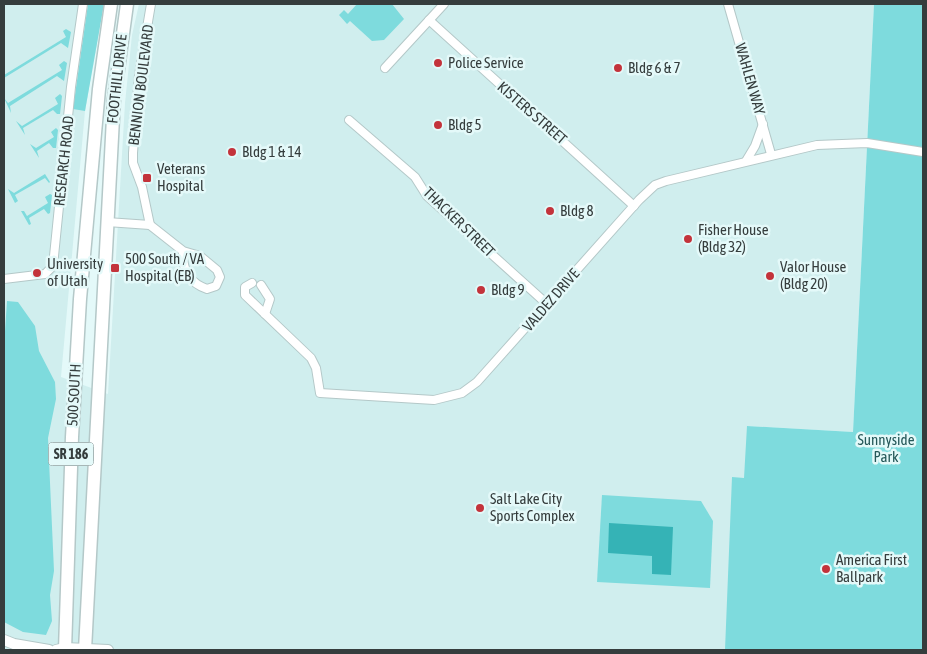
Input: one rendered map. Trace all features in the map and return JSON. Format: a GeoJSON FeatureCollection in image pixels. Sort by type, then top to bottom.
{"type":"FeatureCollection","features":[{"type":"Feature","properties":{"kind":"main road","name":"FOOTHILL DRIVE"},"geometry":{"type":"LineString","coordinates":[[94,141],[98,89],[112,4]]}},
{"type":"Feature","properties":{"kind":"main road","name":"FOOTHILL DRIVE"},"geometry":{"type":"LineString","coordinates":[[110,154],[120,42],[127,4]]}},
{"type":"Feature","properties":{"kind":"main road","name":"500 SOUTH"},"geometry":{"type":"LineString","coordinates":[[62,650],[72,436],[94,141]]}},
{"type":"Feature","properties":{"kind":"main road","name":"500 SOUTH"},"geometry":{"type":"LineString","coordinates":[[85,650],[110,154]]}},
{"type":"Feature","properties":{"kind":"main road"},"geometry":{"type":"LineString","coordinates":[[88,210],[107,222]]}},
{"type":"Feature","properties":{"kind":"street","name":"RESEARCH ROAD"},"geometry":{"type":"LineString","coordinates":[[4,279],[45,274],[53,266],[70,95],[83,4]]}},
{"type":"Feature","properties":{"kind":"street","name":"BENNION BOULEVARD"},"geometry":{"type":"LineString","coordinates":[[150,225],[142,187],[133,163],[133,153],[139,75],[151,4]]}},
{"type":"Feature","properties":{"kind":"street"},"geometry":{"type":"LineString","coordinates":[[386,68],[444,4]]}},
{"type":"Feature","properties":{"kind":"street","name":"WAHLEN WAY"},"geometry":{"type":"LineString","coordinates":[[728,4],[771,154]]}},
{"type":"Feature","properties":{"kind":"street","name":"KISTERS STREET"},"geometry":{"type":"LineString","coordinates":[[429,20],[634,206]]}},
{"type":"Feature","properties":{"kind":"street","name":"THACKER STREET"},"geometry":{"type":"LineString","coordinates":[[349,120],[415,177],[427,196],[547,304]]}},
{"type":"Feature","properties":{"kind":"street"},"geometry":{"type":"LineString","coordinates":[[746,160],[755,146],[763,124]]}},
{"type":"Feature","properties":{"kind":"street","name":"VALDEZ DRIVE"},"geometry":{"type":"LineString","coordinates":[[252,283],[245,287],[245,295],[311,358],[316,368],[320,393],[434,400],[462,393],[477,382],[634,206],[650,189],[661,182],[771,154],[817,145],[867,143],[923,152]]}},
{"type":"Feature","properties":{"kind":"street"},"geometry":{"type":"LineString","coordinates":[[107,222],[150,225],[182,251],[200,256],[217,270],[220,277],[216,286],[207,289],[193,281],[183,266],[182,251]]}},
{"type":"Feature","properties":{"kind":"street"},"geometry":{"type":"LineString","coordinates":[[261,285],[270,299],[265,314]]}},
{"type":"Feature","properties":{"kind":"street"},"geometry":{"type":"LineString","coordinates":[[4,635],[9,642],[49,650]]}},
{"type":"Feature","properties":{"kind":"street"},"geometry":{"type":"LineString","coordinates":[[62,650],[108,650]]}},
{"type":"Feature","properties":{"kind":"shaded area"},"geometry":{"type":"Polygon","coordinates":[[[4,4],[104,4],[85,111],[61,377],[108,394],[125,103],[132,35],[139,4],[874,4],[853,432],[747,426],[923,650],[4,650],[4,4]]]}},
{"type":"Feature","properties":{"kind":"shaded area"},"geometry":{"type":"Polygon","coordinates":[[[609,523],[673,527],[671,575],[652,574],[652,556],[608,553],[609,523]]]}},
{"type":"Feature","properties":{"kind":"green space"},"geometry":{"type":"Polygon","coordinates":[[[88,4],[104,4],[85,111],[73,109],[88,4]]]}},
{"type":"Feature","properties":{"kind":"green space"},"geometry":{"type":"Polygon","coordinates":[[[357,4],[392,4],[404,19],[384,40],[372,41],[350,21],[347,24],[339,15],[344,10],[348,14],[357,4]]]}},
{"type":"Feature","properties":{"kind":"green space","name":"Sunnyside Park"},"geometry":{"type":"Polygon","coordinates":[[[874,4],[923,4],[923,650],[725,650],[732,477],[744,478],[747,426],[853,432],[874,4]]]}},
{"type":"Feature","properties":{"kind":"green space"},"geometry":{"type":"Polygon","coordinates":[[[66,29],[71,32],[68,48],[61,43],[4,78],[4,75],[66,37],[63,31],[66,29]]]}},
{"type":"Feature","properties":{"kind":"green space"},"geometry":{"type":"Polygon","coordinates":[[[64,61],[67,63],[64,81],[57,76],[10,106],[11,113],[4,98],[8,103],[62,70],[59,65],[64,61]]]}},
{"type":"Feature","properties":{"kind":"green space"},"geometry":{"type":"Polygon","coordinates":[[[60,94],[62,96],[60,114],[53,110],[23,128],[25,135],[16,121],[22,126],[58,104],[55,98],[60,94]]]}},
{"type":"Feature","properties":{"kind":"green space"},"geometry":{"type":"Polygon","coordinates":[[[56,128],[58,130],[56,148],[53,148],[49,143],[37,151],[39,158],[30,144],[36,148],[54,137],[51,132],[56,128]]]}},
{"type":"Feature","properties":{"kind":"green space"},"geometry":{"type":"Polygon","coordinates":[[[45,174],[49,183],[45,178],[15,195],[18,201],[15,203],[8,189],[14,193],[45,174]]]}},
{"type":"Feature","properties":{"kind":"green space"},"geometry":{"type":"Polygon","coordinates":[[[50,194],[52,195],[50,213],[48,214],[44,209],[29,218],[31,224],[29,225],[21,211],[24,211],[27,216],[48,203],[45,197],[50,194]]]}},
{"type":"Feature","properties":{"kind":"green space"},"geometry":{"type":"Polygon","coordinates":[[[7,301],[18,302],[35,326],[39,351],[55,382],[56,399],[48,438],[54,571],[50,595],[52,621],[46,635],[23,632],[4,622],[4,346],[7,301]]]}},
{"type":"Feature","properties":{"kind":"green space"},"geometry":{"type":"Polygon","coordinates":[[[602,495],[701,501],[713,521],[710,588],[597,582],[602,495]]]}},
{"type":"Feature","properties":{"kind":"place","name":"Police Service"},"geometry":{"type":"Point","coordinates":[438,63]}},
{"type":"Feature","properties":{"kind":"place","name":"Bldg 6 & 7"},"geometry":{"type":"Point","coordinates":[618,68]}},
{"type":"Feature","properties":{"kind":"place","name":"Bldg 5"},"geometry":{"type":"Point","coordinates":[438,125]}},
{"type":"Feature","properties":{"kind":"place","name":"Bldg 1 & 14"},"geometry":{"type":"Point","coordinates":[232,152]}},
{"type":"Feature","properties":{"kind":"place","name":"Veterans Hospital"},"geometry":{"type":"Point","coordinates":[147,178]}},
{"type":"Feature","properties":{"kind":"place","name":"Bldg 8"},"geometry":{"type":"Point","coordinates":[550,211]}},
{"type":"Feature","properties":{"kind":"place","name":"Fisher House (Bldg 32)"},"geometry":{"type":"Point","coordinates":[688,239]}},
{"type":"Feature","properties":{"kind":"place","name":"500 South / VA Hospital (EB)"},"geometry":{"type":"Point","coordinates":[115,268]}},
{"type":"Feature","properties":{"kind":"place","name":"University of Utah"},"geometry":{"type":"Point","coordinates":[37,273]}},
{"type":"Feature","properties":{"kind":"place","name":"Valor House (Bldg 20)"},"geometry":{"type":"Point","coordinates":[770,276]}},
{"type":"Feature","properties":{"kind":"place","name":"Bldg 9"},"geometry":{"type":"Point","coordinates":[481,290]}},
{"type":"Feature","properties":{"kind":"place","name":"Salt Lake City Sports Complex"},"geometry":{"type":"Point","coordinates":[480,508]}},
{"type":"Feature","properties":{"kind":"place","name":"America First Ballpark"},"geometry":{"type":"Point","coordinates":[826,569]}}]}
